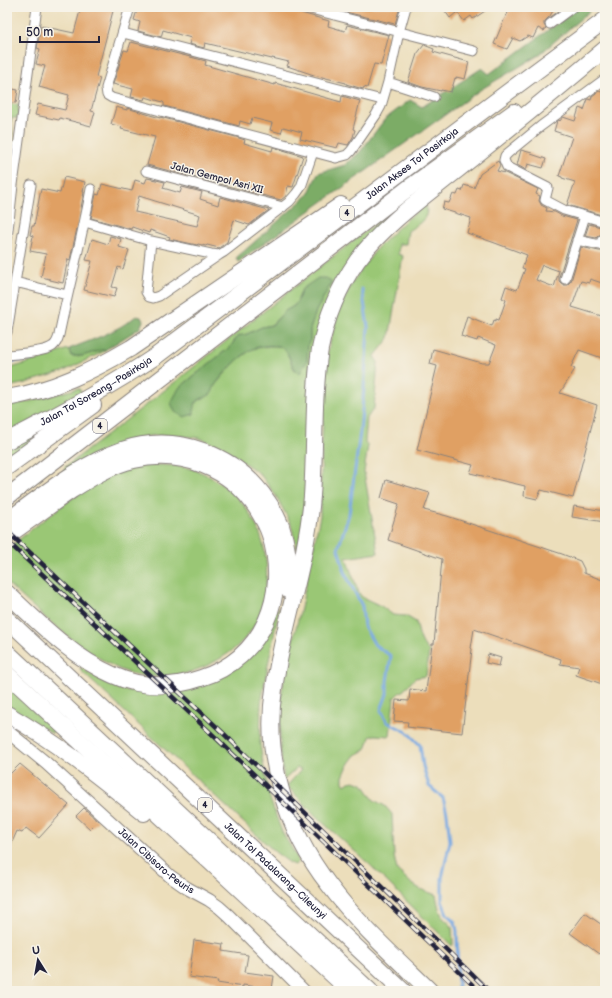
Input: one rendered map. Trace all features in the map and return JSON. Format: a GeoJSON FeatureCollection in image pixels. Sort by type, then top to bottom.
{"type":"FeatureCollection","features":[{"type":"Feature","properties":{"kind":"highway","name":"Jalan Akses Tol Pasirkoja"},"geometry":{"type":"LineString","coordinates":[[182,337],[605,20]]}},
{"type":"Feature","properties":{"kind":"highway","name":"Jalan Akses Tol Pasirkoja"},"geometry":{"type":"LineString","coordinates":[[7,497],[406,190],[605,47]]}},
{"type":"Feature","properties":{"kind":"highway"},"geometry":{"type":"LineString","coordinates":[[430,991],[343,903],[319,873],[302,844],[284,800],[273,753],[271,718],[276,676],[303,560],[310,516],[317,373],[320,351],[330,315],[341,288],[357,261],[369,246],[395,221],[529,113],[605,47]]}},
{"type":"Feature","properties":{"kind":"highway"},"geometry":{"type":"LineString","coordinates":[[7,398],[48,389],[69,381],[130,348],[512,89]]}},
{"type":"Feature","properties":{"kind":"highway"},"geometry":{"type":"LineString","coordinates":[[7,467],[90,408],[182,337]]}},
{"type":"Feature","properties":{"kind":"highway","name":"Jalan Tol Soreang–Pasirkoja"},"geometry":{"type":"LineString","coordinates":[[7,441],[113,384],[182,337]]}},
{"type":"Feature","properties":{"kind":"highway"},"geometry":{"type":"LineString","coordinates":[[7,522],[77,472],[99,460],[124,450],[153,444],[169,444],[188,446],[204,451],[234,466],[247,477],[257,487],[273,510],[280,525],[288,554],[290,578],[289,600],[283,642]]}},
{"type":"Feature","properties":{"kind":"highway"},"geometry":{"type":"LineString","coordinates":[[7,536],[83,483],[115,466],[133,460],[148,458],[167,457],[184,459],[202,464],[218,471],[245,493],[264,520],[270,534],[276,564],[276,581],[274,596],[266,623],[259,636],[236,660],[209,676],[174,684],[157,685],[140,684],[125,680],[111,674],[80,656],[32,617],[7,593]]}},
{"type":"Feature","properties":{"kind":"highway","name":"Jalan Tol Padalarang–Cileunyi"},"geometry":{"type":"LineString","coordinates":[[7,620],[403,991]]}},
{"type":"Feature","properties":{"kind":"highway","name":"4"},"geometry":{"type":"LineString","coordinates":[[7,652],[370,991]]}},
{"type":"Feature","properties":{"kind":"highway"},"geometry":{"type":"LineString","coordinates":[[7,674],[350,991]]}},
{"type":"Feature","properties":{"kind":"highway"},"geometry":{"type":"LineString","coordinates":[[7,714],[52,743],[94,773],[271,919]]}},
{"type":"Feature","properties":{"kind":"street"},"geometry":{"type":"LineString","coordinates":[[7,239],[10,185],[37,7]]}},
{"type":"Feature","properties":{"kind":"street"},"geometry":{"type":"LineString","coordinates":[[130,7],[106,88],[107,94],[112,98],[336,158],[347,155],[356,145],[376,115],[388,82],[406,7]]}},
{"type":"Feature","properties":{"kind":"street"},"geometry":{"type":"LineString","coordinates":[[303,7],[474,51]]}},
{"type":"Feature","properties":{"kind":"street"},"geometry":{"type":"LineString","coordinates":[[550,24],[573,7]]}},
{"type":"Feature","properties":{"kind":"street"},"geometry":{"type":"LineString","coordinates":[[123,32],[382,100]]}},
{"type":"Feature","properties":{"kind":"street"},"geometry":{"type":"LineString","coordinates":[[605,79],[541,126],[508,153],[504,160],[507,167],[548,188],[546,200],[564,210],[605,222]]}},
{"type":"Feature","properties":{"kind":"street"},"geometry":{"type":"LineString","coordinates":[[388,82],[434,97]]}},
{"type":"Feature","properties":{"kind":"street"},"geometry":{"type":"LineString","coordinates":[[151,241],[146,292],[147,295],[153,298],[159,296],[224,252],[283,207],[301,187],[313,152]]}},
{"type":"Feature","properties":{"kind":"street","name":"Jalan Gempol Asri XII"},"geometry":{"type":"LineString","coordinates":[[146,170],[283,207]]}},
{"type":"Feature","properties":{"kind":"street"},"geometry":{"type":"LineString","coordinates":[[7,332],[31,185]]}},
{"type":"Feature","properties":{"kind":"street"},"geometry":{"type":"LineString","coordinates":[[7,355],[46,350],[55,345],[59,335],[85,222],[91,189]]}},
{"type":"Feature","properties":{"kind":"street"},"geometry":{"type":"LineString","coordinates":[[565,279],[585,216]]}},
{"type":"Feature","properties":{"kind":"street"},"geometry":{"type":"LineString","coordinates":[[85,222],[151,241],[219,255]]}},
{"type":"Feature","properties":{"kind":"street"},"geometry":{"type":"LineString","coordinates":[[577,240],[600,245],[602,240],[605,241]]}},
{"type":"Feature","properties":{"kind":"street"},"geometry":{"type":"LineString","coordinates":[[16,282],[67,295]]}},
{"type":"Feature","properties":{"kind":"street","name":"Jalan Cibisoro-Peuris"},"geometry":{"type":"LineString","coordinates":[[7,731],[46,763],[170,876],[187,888],[209,900],[223,911],[304,991]]}},
{"type":"Feature","properties":{"kind":"green space"},"geometry":{"type":"Polygon","coordinates":[[[579,7],[593,8],[539,55],[480,90],[238,262],[236,258],[308,195],[318,173],[345,165],[360,152],[385,119],[410,100],[422,107],[482,68],[489,74],[579,7]]]}},
{"type":"Feature","properties":{"kind":"green space"},"geometry":{"type":"Polygon","coordinates":[[[18,104],[19,118],[11,118],[15,155],[7,156],[7,105],[18,104]]]}},
{"type":"Feature","properties":{"kind":"green space"},"geometry":{"type":"Polygon","coordinates":[[[426,205],[427,210],[425,218],[408,231],[406,244],[399,244],[398,254],[403,256],[389,338],[375,356],[378,362],[374,408],[367,418],[365,442],[368,446],[364,472],[378,553],[346,558],[359,593],[362,597],[381,606],[393,615],[406,616],[416,622],[422,641],[429,651],[426,676],[415,678],[394,698],[390,736],[375,735],[370,737],[364,751],[355,755],[349,763],[343,777],[343,782],[345,785],[354,781],[363,784],[374,800],[385,806],[392,814],[394,856],[397,870],[420,889],[436,895],[439,909],[443,918],[452,927],[452,946],[369,864],[320,820],[287,786],[301,770],[297,768],[284,780],[280,747],[280,703],[287,663],[301,608],[320,516],[322,441],[327,354],[339,310],[353,281],[378,247],[406,220],[426,205]]]}},
{"type":"Feature","properties":{"kind":"green space"},"geometry":{"type":"Polygon","coordinates":[[[396,208],[397,211],[325,308],[302,531],[297,550],[291,524],[276,496],[260,474],[222,447],[199,438],[174,435],[148,436],[120,443],[63,472],[65,467],[396,208]],[[331,284],[302,289],[294,306],[285,311],[271,325],[238,336],[230,347],[179,388],[194,404],[211,394],[215,385],[236,361],[252,349],[269,346],[280,346],[284,349],[295,371],[307,361],[310,330],[316,311],[331,284]]]}},
{"type":"Feature","properties":{"kind":"green space"},"geometry":{"type":"Polygon","coordinates":[[[318,278],[326,278],[331,281],[331,284],[316,311],[310,330],[307,361],[300,373],[296,371],[287,352],[281,347],[257,347],[242,356],[223,375],[210,395],[195,403],[194,414],[184,417],[175,412],[171,403],[179,388],[230,347],[238,336],[272,325],[285,311],[294,306],[302,289],[318,278]]]}},
{"type":"Feature","properties":{"kind":"green space"},"geometry":{"type":"Polygon","coordinates":[[[136,316],[141,317],[143,321],[140,328],[105,350],[82,356],[71,356],[69,349],[121,327],[136,316]]]}},
{"type":"Feature","properties":{"kind":"green space"},"geometry":{"type":"Polygon","coordinates":[[[68,349],[71,356],[82,356],[102,350],[105,351],[62,372],[7,387],[7,367],[11,368],[68,349]]]}},
{"type":"Feature","properties":{"kind":"green space"},"geometry":{"type":"Polygon","coordinates":[[[79,388],[82,394],[7,434],[7,406],[79,388]]]}},
{"type":"Feature","properties":{"kind":"green space"},"geometry":{"type":"Polygon","coordinates":[[[53,423],[7,459],[7,448],[53,423]]]}},
{"type":"Feature","properties":{"kind":"green space"},"geometry":{"type":"Polygon","coordinates":[[[157,465],[178,466],[198,471],[227,488],[238,498],[248,510],[261,537],[267,566],[263,602],[259,617],[254,627],[240,644],[213,663],[184,674],[165,677],[137,675],[112,666],[70,638],[7,583],[7,549],[52,513],[85,490],[119,472],[136,467],[157,465]]]}},
{"type":"Feature","properties":{"kind":"green space"},"geometry":{"type":"Polygon","coordinates":[[[279,607],[261,704],[260,744],[270,799],[282,832],[297,857],[298,862],[295,865],[275,852],[81,671],[80,668],[99,679],[124,690],[147,693],[166,693],[208,683],[279,607]]]}},
{"type":"Feature","properties":{"kind":"green space"},"geometry":{"type":"Polygon","coordinates":[[[7,685],[54,731],[52,733],[7,705],[7,685]]]}},
{"type":"Feature","properties":{"kind":"building"},"geometry":{"type":"Polygon","coordinates":[[[81,7],[114,7],[96,77],[100,78],[91,111],[95,112],[91,126],[60,118],[59,120],[35,115],[38,104],[65,110],[69,95],[39,87],[45,66],[36,64],[40,49],[37,48],[41,26],[74,33],[81,7]]]}},
{"type":"Feature","properties":{"kind":"building"},"geometry":{"type":"Polygon","coordinates":[[[138,7],[280,7],[329,21],[328,26],[345,31],[347,25],[389,35],[381,65],[374,64],[367,88],[364,87],[363,89],[287,66],[289,62],[205,43],[204,48],[189,44],[191,38],[163,30],[161,37],[138,31],[140,22],[134,20],[138,7]]]}},
{"type":"Feature","properties":{"kind":"building"},"geometry":{"type":"Polygon","coordinates":[[[333,7],[400,7],[395,24],[333,9],[333,7]]]}},
{"type":"Feature","properties":{"kind":"building"},"geometry":{"type":"Polygon","coordinates":[[[442,7],[491,7],[473,19],[471,16],[464,21],[457,12],[450,18],[442,7]]]}},
{"type":"Feature","properties":{"kind":"building"},"geometry":{"type":"Polygon","coordinates":[[[511,7],[555,7],[550,16],[544,22],[546,28],[544,31],[538,28],[533,38],[528,36],[520,41],[513,38],[507,49],[494,44],[511,7]]]}},
{"type":"Feature","properties":{"kind":"building"},"geometry":{"type":"Polygon","coordinates":[[[131,42],[206,61],[205,65],[275,85],[275,83],[341,102],[342,96],[360,101],[353,129],[355,130],[353,137],[348,145],[339,143],[337,148],[300,139],[302,132],[283,127],[281,133],[270,130],[272,123],[252,118],[250,124],[240,121],[239,126],[164,106],[163,102],[145,97],[144,100],[131,97],[133,89],[113,84],[124,50],[128,51],[131,42]]]}},
{"type":"Feature","properties":{"kind":"building"},"geometry":{"type":"Polygon","coordinates":[[[424,45],[434,49],[433,52],[469,62],[465,79],[456,77],[451,92],[422,87],[408,82],[417,54],[424,45]]]}},
{"type":"Feature","properties":{"kind":"building"},"geometry":{"type":"Polygon","coordinates":[[[7,88],[18,90],[16,103],[7,102],[7,88]]]}},
{"type":"Feature","properties":{"kind":"building"},"geometry":{"type":"Polygon","coordinates":[[[599,91],[604,93],[603,95],[605,96],[605,216],[567,205],[575,182],[559,176],[572,137],[554,131],[557,121],[560,121],[563,117],[575,121],[579,108],[584,110],[588,99],[591,100],[592,96],[599,91]]]}},
{"type":"Feature","properties":{"kind":"building"},"geometry":{"type":"Polygon","coordinates":[[[116,107],[127,110],[127,108],[236,137],[245,140],[244,143],[272,151],[273,147],[303,156],[293,187],[288,186],[286,196],[281,200],[147,165],[155,137],[121,129],[122,127],[111,124],[116,107]]]}},
{"type":"Feature","properties":{"kind":"building"},"geometry":{"type":"Polygon","coordinates":[[[521,150],[546,159],[543,168],[528,164],[526,170],[517,165],[521,150]]]}},
{"type":"Feature","properties":{"kind":"building"},"geometry":{"type":"Polygon","coordinates":[[[498,161],[500,165],[497,171],[505,173],[538,189],[536,194],[540,196],[539,201],[541,205],[547,208],[546,211],[555,212],[562,216],[577,220],[559,277],[559,281],[564,285],[567,285],[571,281],[581,247],[599,251],[602,251],[605,248],[605,284],[590,279],[589,283],[581,281],[572,307],[605,317],[605,359],[579,350],[571,367],[575,369],[560,393],[597,405],[573,498],[541,490],[537,499],[524,496],[525,486],[470,473],[473,465],[417,450],[437,366],[430,364],[433,349],[482,363],[489,363],[496,345],[478,338],[477,341],[461,336],[467,316],[492,326],[494,320],[499,320],[506,300],[502,298],[506,286],[517,290],[525,269],[522,268],[527,255],[467,233],[471,218],[442,209],[444,202],[449,203],[453,194],[457,195],[459,190],[462,191],[464,185],[474,188],[480,174],[498,161]],[[542,265],[536,280],[554,287],[559,271],[542,265]]]}},
{"type":"Feature","properties":{"kind":"building"},"geometry":{"type":"Polygon","coordinates":[[[64,177],[85,182],[78,224],[63,283],[41,277],[46,254],[30,251],[33,236],[30,235],[32,226],[34,226],[41,189],[60,193],[64,177]]]}},
{"type":"Feature","properties":{"kind":"building"},"geometry":{"type":"Polygon","coordinates":[[[147,178],[165,182],[163,188],[180,193],[182,187],[202,192],[200,199],[218,205],[220,197],[269,210],[249,225],[234,220],[227,242],[219,248],[169,239],[170,237],[150,230],[149,233],[132,227],[131,229],[91,218],[96,194],[99,195],[102,184],[132,191],[135,180],[145,183],[147,178]],[[139,196],[135,212],[197,226],[200,215],[139,196]]]}},
{"type":"Feature","properties":{"kind":"building"},"geometry":{"type":"Polygon","coordinates":[[[589,224],[605,228],[605,235],[601,234],[596,238],[585,236],[589,224]]]}},
{"type":"Feature","properties":{"kind":"building"},"geometry":{"type":"Polygon","coordinates":[[[110,236],[121,239],[119,247],[129,250],[123,269],[118,267],[112,287],[117,288],[114,297],[84,290],[92,261],[86,260],[92,239],[108,244],[110,236]]]}},
{"type":"Feature","properties":{"kind":"building"},"geometry":{"type":"Polygon","coordinates":[[[386,480],[430,493],[424,510],[447,516],[580,561],[584,569],[584,573],[605,581],[605,685],[576,675],[579,667],[560,664],[561,659],[474,629],[462,733],[407,727],[408,722],[394,721],[396,700],[409,701],[410,689],[426,691],[432,644],[434,644],[442,559],[388,540],[399,504],[381,498],[386,480]]]}},
{"type":"Feature","properties":{"kind":"building"},"geometry":{"type":"Polygon","coordinates":[[[574,506],[605,511],[605,522],[572,517],[574,506]]]}},
{"type":"Feature","properties":{"kind":"building"},"geometry":{"type":"Polygon","coordinates":[[[488,654],[501,658],[499,666],[486,663],[488,654]]]}},
{"type":"Feature","properties":{"kind":"building"},"geometry":{"type":"Polygon","coordinates":[[[20,764],[69,805],[39,838],[26,828],[22,833],[17,831],[7,854],[7,777],[20,764]]]}},
{"type":"Feature","properties":{"kind":"building"},"geometry":{"type":"Polygon","coordinates":[[[84,808],[98,821],[90,829],[76,816],[84,808]]]}},
{"type":"Feature","properties":{"kind":"building"},"geometry":{"type":"Polygon","coordinates":[[[585,913],[605,927],[605,946],[599,954],[570,933],[585,913]]]}},
{"type":"Feature","properties":{"kind":"building"},"geometry":{"type":"Polygon","coordinates":[[[194,940],[224,944],[223,951],[248,955],[245,972],[274,976],[272,989],[243,985],[243,987],[217,983],[218,981],[189,977],[194,940]]]}},
{"type":"Feature","properties":{"kind":"waterway"},"geometry":{"type":"LineString","coordinates":[[362,289],[368,327],[360,432],[349,514],[338,549],[346,575],[362,606],[364,626],[375,645],[391,656],[387,681],[387,694],[381,710],[387,722],[407,732],[420,745],[423,766],[429,786],[443,798],[447,813],[450,841],[442,878],[442,901],[447,914],[455,922],[457,931],[458,991]]}},
{"type":"Feature","properties":{"kind":"waterway"},"geometry":{"type":"LineString","coordinates":[[7,362],[32,359]]}},
{"type":"Feature","properties":{"kind":"railway"},"geometry":{"type":"LineString","coordinates":[[7,531],[222,732],[489,991]]}},
{"type":"Feature","properties":{"kind":"railway"},"geometry":{"type":"LineString","coordinates":[[7,541],[214,736],[479,991]]}}]}
